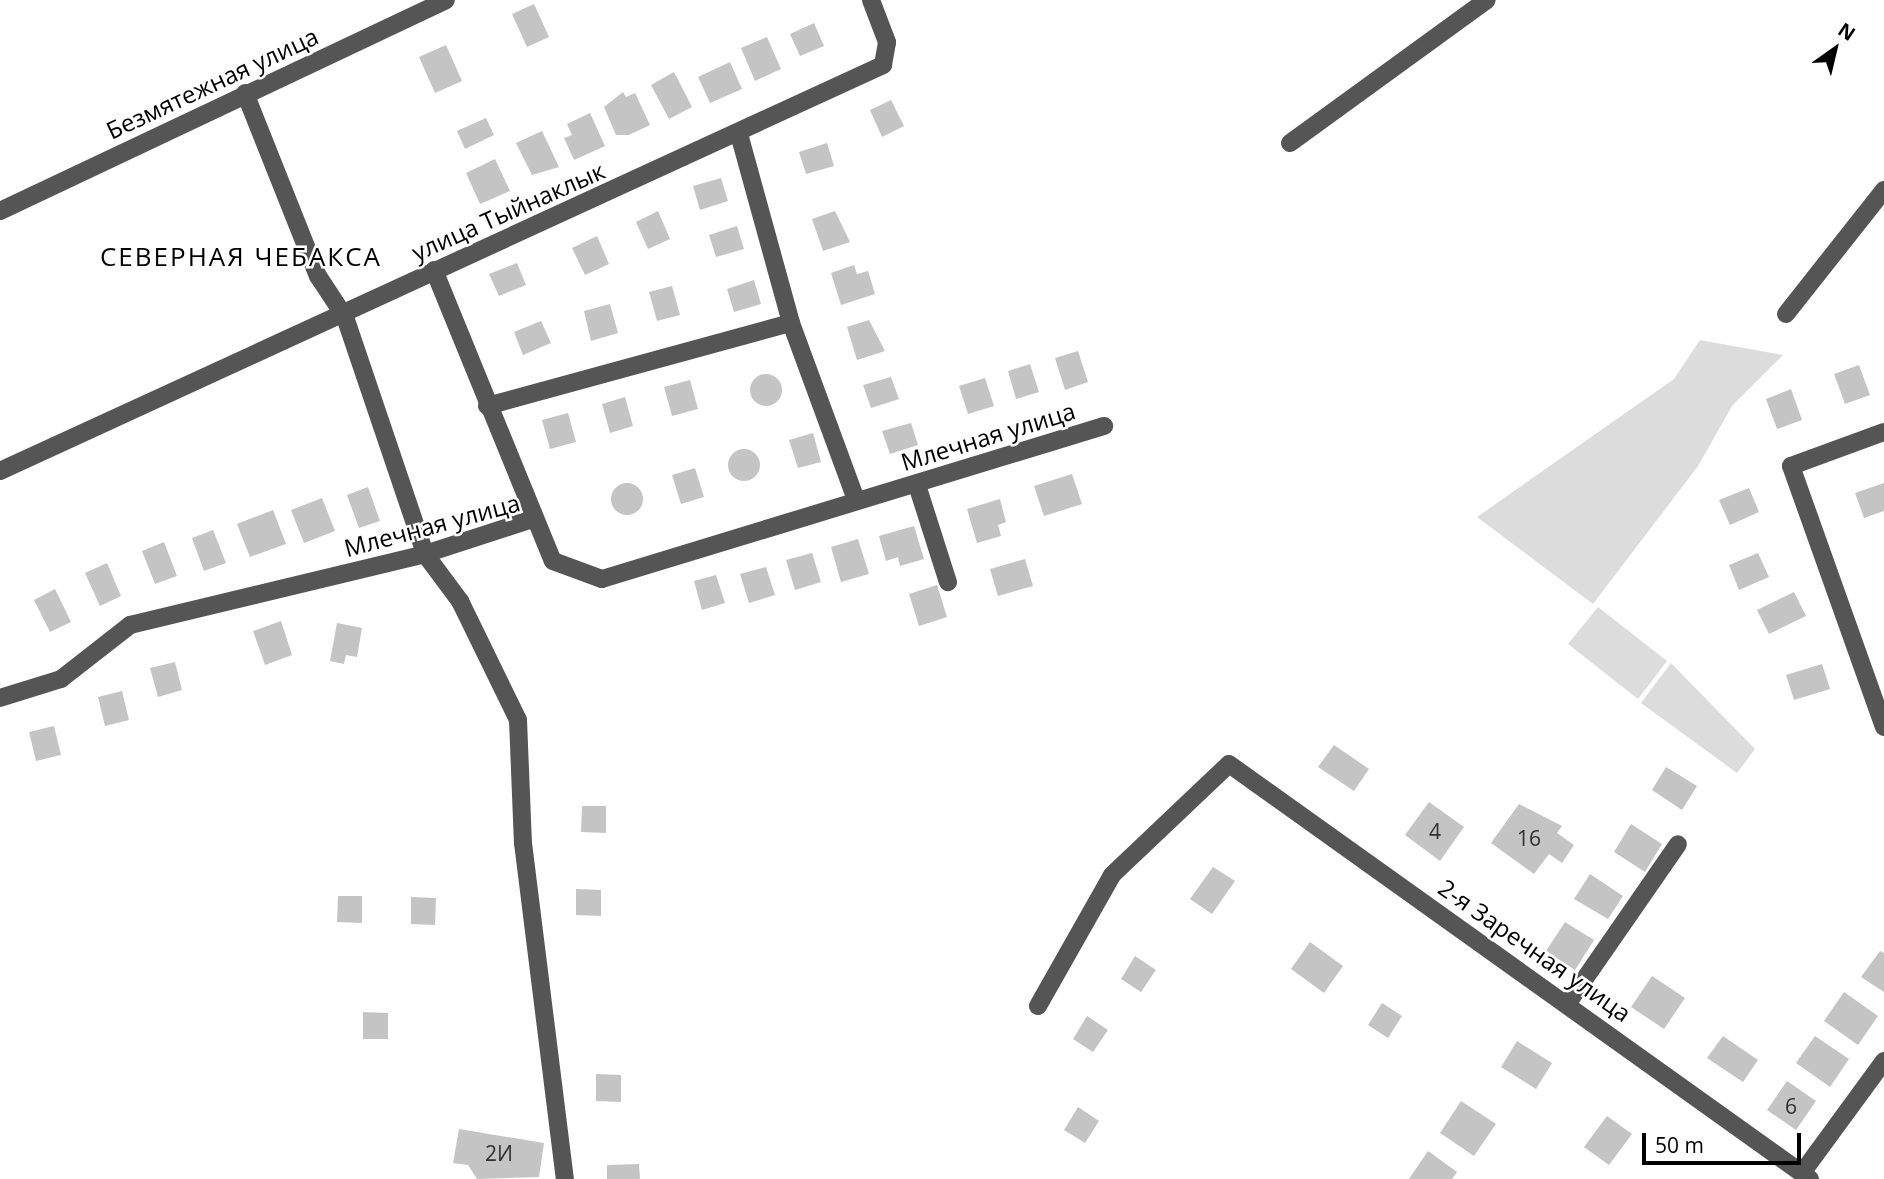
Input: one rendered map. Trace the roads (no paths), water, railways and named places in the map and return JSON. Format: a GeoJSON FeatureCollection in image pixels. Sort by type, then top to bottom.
{"type":"FeatureCollection","features":[{"type":"Feature","properties":{"kind":"street","name":"Безмятежная улица"},"geometry":{"type":"LineString","coordinates":[[0,211],[446,0]]}},
{"type":"Feature","properties":{"kind":"street","name":"улица Тыйнаклык"},"geometry":{"type":"LineString","coordinates":[[0,471],[345,317],[434,270],[739,134],[883,65],[887,42],[871,0]]}},
{"type":"Feature","properties":{"kind":"street"},"geometry":{"type":"LineString","coordinates":[[1290,144],[1487,0]]}},
{"type":"Feature","properties":{"kind":"street"},"geometry":{"type":"LineString","coordinates":[[245,93],[318,276],[345,317],[425,554],[460,601],[518,720],[523,843],[565,1179]]}},
{"type":"Feature","properties":{"kind":"street"},"geometry":{"type":"LineString","coordinates":[[739,134],[791,323],[855,497]]}},
{"type":"Feature","properties":{"kind":"street"},"geometry":{"type":"LineString","coordinates":[[1786,314],[1884,191]]}},
{"type":"Feature","properties":{"kind":"street"},"geometry":{"type":"LineString","coordinates":[[434,270],[533,519]]}},
{"type":"Feature","properties":{"kind":"street"},"geometry":{"type":"LineString","coordinates":[[487,406],[791,323]]}},
{"type":"Feature","properties":{"kind":"street","name":"Млечная улица"},"geometry":{"type":"LineString","coordinates":[[0,698],[61,679],[130,625],[425,554],[533,519],[552,561],[602,579],[855,497],[917,485],[1104,426]]}},
{"type":"Feature","properties":{"kind":"street"},"geometry":{"type":"LineString","coordinates":[[1884,432],[1791,466],[1884,727]]}},
{"type":"Feature","properties":{"kind":"street"},"geometry":{"type":"LineString","coordinates":[[917,485],[948,582]]}},
{"type":"Feature","properties":{"kind":"street","name":"2-я Заречная улица"},"geometry":{"type":"LineString","coordinates":[[1038,1006],[1112,875],[1229,764],[1568,1003],[1806,1176]]}},
{"type":"Feature","properties":{"kind":"street"},"geometry":{"type":"LineString","coordinates":[[1568,1003],[1678,844]]}},
{"type":"Feature","properties":{"kind":"street"},"geometry":{"type":"LineString","coordinates":[[1806,1176],[1884,1061]]}},
{"type":"Feature","properties":{"kind":"district","name":"СЕВЕРНАЯ ЧЕБАКСА"},"geometry":{"type":"Point","coordinates":[241,257]}}]}
